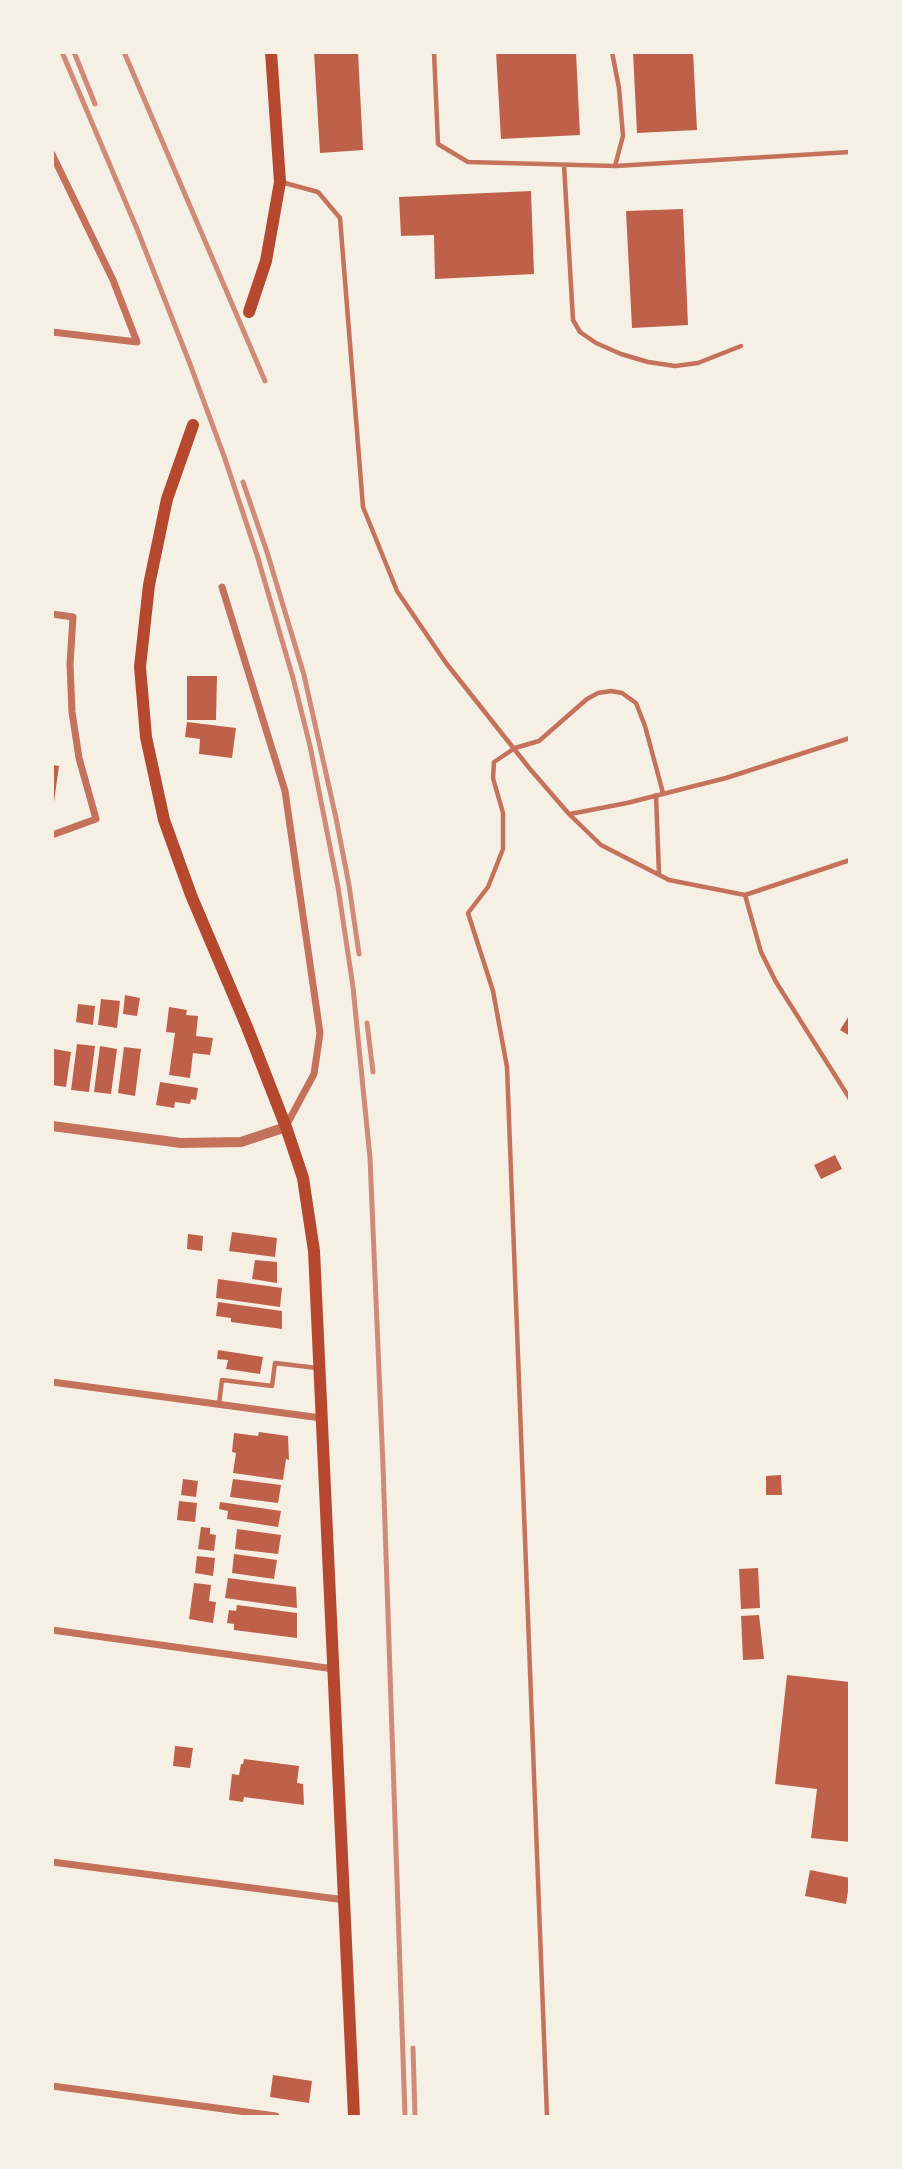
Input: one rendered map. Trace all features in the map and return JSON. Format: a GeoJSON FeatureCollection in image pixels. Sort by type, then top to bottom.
{"type":"FeatureCollection","features":[{"type":"Feature","properties":{"kind":"main road"},"geometry":{"type":"LineString","coordinates":[[249,312],[266,261],[280,182],[271,52]]}},
{"type":"Feature","properties":{"kind":"main road"},"geometry":{"type":"LineString","coordinates":[[193,425],[167,499],[149,585],[141,667],[146,737],[164,820],[191,895],[286,1127],[303,1178],[314,1251],[354,2116]]}},
{"type":"Feature","properties":{"kind":"street"},"geometry":{"type":"LineString","coordinates":[[52,154],[113,280],[137,342],[52,332]]}},
{"type":"Feature","properties":{"kind":"street"},"geometry":{"type":"LineString","coordinates":[[52,1126],[181,1143],[241,1142],[286,1127],[313,1073],[320,1033],[285,791],[222,587]]}},
{"type":"Feature","properties":{"kind":"street"},"geometry":{"type":"LineString","coordinates":[[52,614],[73,617],[70,664],[72,712],[79,758],[96,818],[52,835]]}},
{"type":"Feature","properties":{"kind":"street"},"geometry":{"type":"LineString","coordinates":[[52,1382],[321,1418]]}},
{"type":"Feature","properties":{"kind":"street"},"geometry":{"type":"LineString","coordinates":[[52,1630],[334,1669]]}},
{"type":"Feature","properties":{"kind":"street"},"geometry":{"type":"LineString","coordinates":[[52,1862],[345,1900]]}},
{"type":"Feature","properties":{"kind":"street"},"geometry":{"type":"LineString","coordinates":[[52,2086],[276,2116]]}},
{"type":"Feature","properties":{"kind":"lane"},"geometry":{"type":"LineString","coordinates":[[434,52],[438,144],[468,162],[615,166],[849,152]]}},
{"type":"Feature","properties":{"kind":"lane"},"geometry":{"type":"LineString","coordinates":[[612,52],[620,88],[624,136],[615,166]]}},
{"type":"Feature","properties":{"kind":"lane"},"geometry":{"type":"LineString","coordinates":[[564,165],[573,320],[580,331],[596,343],[621,354],[675,366],[698,363],[741,346]]}},
{"type":"Feature","properties":{"kind":"lane"},"geometry":{"type":"LineString","coordinates":[[280,182],[318,192],[340,218],[363,507],[397,592],[446,663],[530,769],[569,814],[601,845],[669,880],[745,895],[849,860]]}},
{"type":"Feature","properties":{"kind":"lane"},"geometry":{"type":"LineString","coordinates":[[547,2116],[507,1067],[493,991],[468,913],[488,887],[503,849],[503,813],[493,778],[494,762],[515,748],[539,741],[587,699],[598,693],[611,691],[622,693],[636,704],[645,726],[663,793]]}},
{"type":"Feature","properties":{"kind":"lane"},"geometry":{"type":"LineString","coordinates":[[569,814],[726,778],[849,738]]}},
{"type":"Feature","properties":{"kind":"lane"},"geometry":{"type":"LineString","coordinates":[[656,795],[659,874]]}},
{"type":"Feature","properties":{"kind":"lane"},"geometry":{"type":"LineString","coordinates":[[745,895],[766,962],[849,1099]]}},
{"type":"Feature","properties":{"kind":"lane"},"geometry":{"type":"LineString","coordinates":[[219,1404],[222,1380],[272,1387],[275,1363],[318,1368]]}},
{"type":"Feature","properties":{"kind":"building"},"geometry":{"type":"Polygon","coordinates":[[[314,52],[358,52],[363,150],[320,153],[314,52]]]}},
{"type":"Feature","properties":{"kind":"building"},"geometry":{"type":"Polygon","coordinates":[[[496,52],[576,52],[580,135],[501,139],[496,52]]]}},
{"type":"Feature","properties":{"kind":"building"},"geometry":{"type":"Polygon","coordinates":[[[633,52],[693,52],[697,130],[637,133],[633,52]]]}},
{"type":"Feature","properties":{"kind":"building"},"geometry":{"type":"Polygon","coordinates":[[[531,191],[534,274],[435,279],[434,235],[401,236],[399,197],[531,191]]]}},
{"type":"Feature","properties":{"kind":"building"},"geometry":{"type":"Polygon","coordinates":[[[683,209],[688,325],[632,328],[626,211],[683,209]]]}},
{"type":"Feature","properties":{"kind":"building"},"geometry":{"type":"Polygon","coordinates":[[[187,676],[217,676],[216,720],[187,720],[187,676]]]}},
{"type":"Feature","properties":{"kind":"building"},"geometry":{"type":"Polygon","coordinates":[[[187,722],[236,728],[232,758],[199,754],[200,739],[185,737],[187,722]]]}},
{"type":"Feature","properties":{"kind":"building"},"geometry":{"type":"Polygon","coordinates":[[[52,765],[59,766],[54,802],[52,802],[52,765]]]}},
{"type":"Feature","properties":{"kind":"building"},"geometry":{"type":"Polygon","coordinates":[[[125,995],[140,998],[137,1016],[123,1014],[125,995]]]}},
{"type":"Feature","properties":{"kind":"building"},"geometry":{"type":"Polygon","coordinates":[[[101,999],[120,1001],[117,1028],[98,1025],[101,999]]]}},
{"type":"Feature","properties":{"kind":"building"},"geometry":{"type":"Polygon","coordinates":[[[78,1004],[95,1006],[93,1025],[76,1022],[78,1004]]]}},
{"type":"Feature","properties":{"kind":"building"},"geometry":{"type":"Polygon","coordinates":[[[169,1007],[187,1010],[186,1015],[198,1016],[196,1036],[213,1038],[210,1055],[193,1053],[190,1078],[169,1075],[175,1033],[166,1032],[169,1007]]]}},
{"type":"Feature","properties":{"kind":"building"},"geometry":{"type":"Polygon","coordinates":[[[850,1014],[850,1036],[840,1030],[850,1014]]]}},
{"type":"Feature","properties":{"kind":"building"},"geometry":{"type":"Polygon","coordinates":[[[77,1044],[95,1046],[89,1092],[71,1090],[77,1044]]]}},
{"type":"Feature","properties":{"kind":"building"},"geometry":{"type":"Polygon","coordinates":[[[100,1046],[117,1049],[111,1094],[94,1092],[100,1046]]]}},
{"type":"Feature","properties":{"kind":"building"},"geometry":{"type":"Polygon","coordinates":[[[124,1047],[141,1049],[135,1096],[118,1093],[124,1047]]]}},
{"type":"Feature","properties":{"kind":"building"},"geometry":{"type":"Polygon","coordinates":[[[54,1049],[71,1052],[66,1087],[52,1085],[54,1049]]]}},
{"type":"Feature","properties":{"kind":"building"},"geometry":{"type":"Polygon","coordinates":[[[160,1082],[198,1088],[196,1100],[191,1099],[190,1104],[175,1102],[174,1108],[156,1105],[160,1082]]]}},
{"type":"Feature","properties":{"kind":"building"},"geometry":{"type":"Polygon","coordinates":[[[835,1155],[842,1169],[821,1179],[814,1165],[835,1155]]]}},
{"type":"Feature","properties":{"kind":"building"},"geometry":{"type":"Polygon","coordinates":[[[232,1232],[277,1238],[275,1257],[229,1251],[232,1232]]]}},
{"type":"Feature","properties":{"kind":"building"},"geometry":{"type":"Polygon","coordinates":[[[188,1234],[203,1236],[202,1251],[187,1249],[188,1234]]]}},
{"type":"Feature","properties":{"kind":"building"},"geometry":{"type":"Polygon","coordinates":[[[255,1260],[277,1262],[277,1283],[252,1279],[255,1260]]]}},
{"type":"Feature","properties":{"kind":"building"},"geometry":{"type":"Polygon","coordinates":[[[218,1279],[282,1288],[280,1307],[216,1298],[218,1279]]]}},
{"type":"Feature","properties":{"kind":"building"},"geometry":{"type":"Polygon","coordinates":[[[218,1302],[282,1311],[282,1329],[231,1322],[231,1318],[216,1316],[218,1302]]]}},
{"type":"Feature","properties":{"kind":"building"},"geometry":{"type":"Polygon","coordinates":[[[218,1350],[263,1357],[260,1374],[226,1369],[228,1360],[217,1359],[218,1350]]]}},
{"type":"Feature","properties":{"kind":"building"},"geometry":{"type":"Polygon","coordinates":[[[259,1432],[288,1436],[289,1460],[286,1459],[283,1480],[233,1473],[236,1453],[232,1452],[234,1433],[258,1436],[259,1432]]]}},
{"type":"Feature","properties":{"kind":"building"},"geometry":{"type":"Polygon","coordinates":[[[781,1475],[782,1495],[766,1495],[766,1476],[781,1475]]]}},
{"type":"Feature","properties":{"kind":"building"},"geometry":{"type":"Polygon","coordinates":[[[183,1479],[198,1481],[196,1497],[181,1495],[183,1479]]]}},
{"type":"Feature","properties":{"kind":"building"},"geometry":{"type":"Polygon","coordinates":[[[233,1479],[281,1485],[278,1503],[230,1497],[233,1479]]]}},
{"type":"Feature","properties":{"kind":"building"},"geometry":{"type":"Polygon","coordinates":[[[179,1501],[197,1503],[195,1522],[177,1520],[179,1501]]]}},
{"type":"Feature","properties":{"kind":"building"},"geometry":{"type":"Polygon","coordinates":[[[220,1502],[281,1511],[278,1527],[227,1519],[228,1511],[219,1509],[220,1502]]]}},
{"type":"Feature","properties":{"kind":"building"},"geometry":{"type":"Polygon","coordinates":[[[201,1527],[210,1528],[210,1534],[216,1535],[214,1551],[198,1549],[201,1527]]]}},
{"type":"Feature","properties":{"kind":"building"},"geometry":{"type":"Polygon","coordinates":[[[237,1529],[281,1535],[278,1554],[235,1549],[237,1529]]]}},
{"type":"Feature","properties":{"kind":"building"},"geometry":{"type":"Polygon","coordinates":[[[234,1554],[277,1560],[274,1579],[232,1573],[234,1554]]]}},
{"type":"Feature","properties":{"kind":"building"},"geometry":{"type":"Polygon","coordinates":[[[197,1556],[215,1558],[213,1576],[195,1573],[197,1556]]]}},
{"type":"Feature","properties":{"kind":"building"},"geometry":{"type":"Polygon","coordinates":[[[758,1568],[760,1608],[741,1609],[739,1569],[758,1568]]]}},
{"type":"Feature","properties":{"kind":"building"},"geometry":{"type":"Polygon","coordinates":[[[228,1578],[296,1587],[297,1608],[225,1598],[228,1578]]]}},
{"type":"Feature","properties":{"kind":"building"},"geometry":{"type":"Polygon","coordinates":[[[194,1583],[211,1585],[209,1601],[216,1602],[213,1623],[189,1619],[194,1583]]]}},
{"type":"Feature","properties":{"kind":"building"},"geometry":{"type":"Polygon","coordinates":[[[237,1605],[297,1613],[297,1638],[234,1630],[234,1624],[227,1623],[229,1610],[236,1611],[237,1605]]]}},
{"type":"Feature","properties":{"kind":"building"},"geometry":{"type":"Polygon","coordinates":[[[759,1615],[764,1659],[743,1660],[741,1616],[759,1615]]]}},
{"type":"Feature","properties":{"kind":"building"},"geometry":{"type":"Polygon","coordinates":[[[787,1675],[850,1682],[850,1842],[811,1838],[817,1789],[775,1784],[787,1675]]]}},
{"type":"Feature","properties":{"kind":"building"},"geometry":{"type":"Polygon","coordinates":[[[175,1746],[193,1748],[190,1768],[173,1766],[175,1746]]]}},
{"type":"Feature","properties":{"kind":"building"},"geometry":{"type":"Polygon","coordinates":[[[244,1759],[299,1766],[297,1783],[303,1784],[304,1805],[244,1797],[243,1802],[229,1800],[232,1774],[239,1775],[244,1759]]]}},
{"type":"Feature","properties":{"kind":"building"},"geometry":{"type":"Polygon","coordinates":[[[810,1870],[850,1878],[846,1904],[805,1896],[810,1870]]]}},
{"type":"Feature","properties":{"kind":"building"},"geometry":{"type":"Polygon","coordinates":[[[273,2075],[312,2081],[309,2103],[270,2097],[273,2075]]]}},
{"type":"Feature","properties":{"kind":"railway"},"geometry":{"type":"LineString","coordinates":[[62,52],[137,229],[190,364],[257,555],[310,746],[338,887],[353,987],[370,1158],[405,2116]]}},
{"type":"Feature","properties":{"kind":"railway"},"geometry":{"type":"LineString","coordinates":[[74,52],[95,104]]}},
{"type":"Feature","properties":{"kind":"railway"},"geometry":{"type":"LineString","coordinates":[[124,52],[265,381]]}},
{"type":"Feature","properties":{"kind":"railway"},"geometry":{"type":"LineString","coordinates":[[243,482],[304,675],[336,818],[359,954]]}},
{"type":"Feature","properties":{"kind":"railway"},"geometry":{"type":"LineString","coordinates":[[367,1023],[373,1072]]}},
{"type":"Feature","properties":{"kind":"railway"},"geometry":{"type":"LineString","coordinates":[[413,2048],[415,2116]]}}]}
